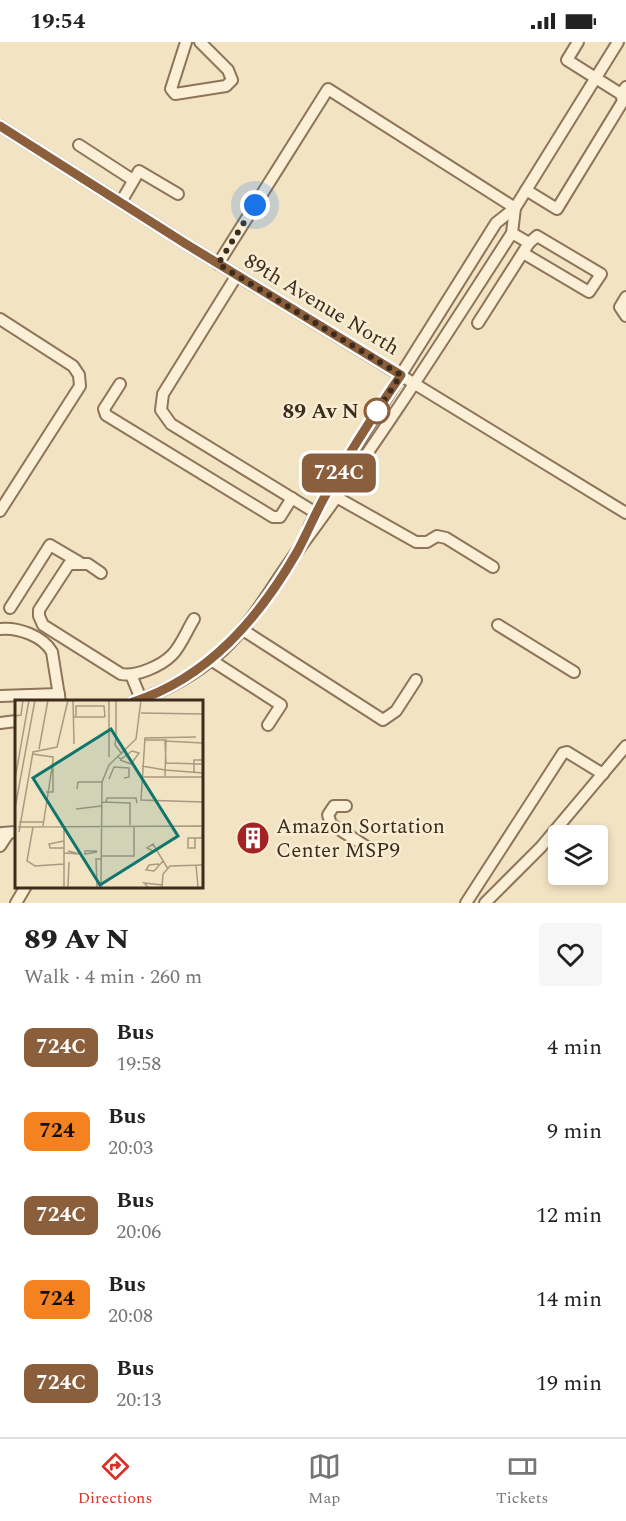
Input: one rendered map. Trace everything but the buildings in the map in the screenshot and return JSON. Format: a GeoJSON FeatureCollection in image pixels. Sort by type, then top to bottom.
{"type":"FeatureCollection","features":[{"type":"Feature","properties":{"kind":"street"},"geometry":{"type":"LineString","coordinates":[[186,42],[171,88],[175,94],[226,86],[232,80],[228,70],[200,42]]}},
{"type":"Feature","properties":{"kind":"street"},"geometry":{"type":"LineString","coordinates":[[526,190],[557,209],[623,101],[624,91],[595,78],[567,60],[578,42]]}},
{"type":"Feature","properties":{"kind":"street"},"geometry":{"type":"LineString","coordinates":[[297,552],[316,513],[496,224],[514,208],[618,42]]}},
{"type":"Feature","properties":{"kind":"street"},"geometry":{"type":"LineString","coordinates":[[218,264],[328,89],[514,208]]}},
{"type":"Feature","properties":{"kind":"street","name":"89th Avenue North"},"geometry":{"type":"LineString","coordinates":[[0,126],[218,264],[624,508]]}},
{"type":"Feature","properties":{"kind":"street"},"geometry":{"type":"LineString","coordinates":[[79,145],[134,180]]}},
{"type":"Feature","properties":{"kind":"street"},"geometry":{"type":"LineString","coordinates":[[120,202],[139,171],[178,194]]}},
{"type":"Feature","properties":{"kind":"street"},"geometry":{"type":"LineString","coordinates":[[139,700],[188,676],[211,660],[243,630],[338,498],[512,233],[514,208]]}},
{"type":"Feature","properties":{"kind":"street"},"geometry":{"type":"LineString","coordinates":[[512,233],[529,243]]}},
{"type":"Feature","properties":{"kind":"street"},"geometry":{"type":"LineString","coordinates":[[478,323],[529,243],[537,236],[601,274],[589,292],[523,253]]}},
{"type":"Feature","properties":{"kind":"street"},"geometry":{"type":"LineString","coordinates":[[237,275],[164,394],[161,410],[171,424],[316,513]]}},
{"type":"Feature","properties":{"kind":"street"},"geometry":{"type":"LineString","coordinates":[[626,297],[620,307],[626,316]]}},
{"type":"Feature","properties":{"kind":"street"},"geometry":{"type":"LineString","coordinates":[[0,319],[73,366],[79,375],[80,386],[0,511]]}},
{"type":"Feature","properties":{"kind":"street"},"geometry":{"type":"LineString","coordinates":[[120,384],[104,409],[106,415],[273,517],[280,517],[292,498]]}},
{"type":"Feature","properties":{"kind":"street"},"geometry":{"type":"LineString","coordinates":[[338,498],[416,542],[427,542],[437,536],[446,538],[494,567]]}},
{"type":"Feature","properties":{"kind":"street"},"geometry":{"type":"LineString","coordinates":[[10,608],[50,545],[101,573]]}},
{"type":"Feature","properties":{"kind":"street"},"geometry":{"type":"LineString","coordinates":[[79,562],[69,564],[39,610],[42,625],[121,674],[132,676],[173,654],[194,619]]}},
{"type":"Feature","properties":{"kind":"street"},"geometry":{"type":"LineString","coordinates":[[498,625],[574,672]]}},
{"type":"Feature","properties":{"kind":"street"},"geometry":{"type":"LineString","coordinates":[[0,629],[13,627],[49,646],[52,652],[59,698],[0,696]]}},
{"type":"Feature","properties":{"kind":"street"},"geometry":{"type":"LineString","coordinates":[[243,630],[383,720],[396,711],[416,680]]}},
{"type":"Feature","properties":{"kind":"street"},"geometry":{"type":"LineString","coordinates":[[211,660],[281,705],[268,725]]}},
{"type":"Feature","properties":{"kind":"street"},"geometry":{"type":"LineString","coordinates":[[132,676],[137,700]]}},
{"type":"Feature","properties":{"kind":"street"},"geometry":{"type":"LineString","coordinates":[[0,723],[15,721]]}},
{"type":"Feature","properties":{"kind":"street"},"geometry":{"type":"LineString","coordinates":[[485,903],[541,847],[626,746]]}},
{"type":"Feature","properties":{"kind":"street"},"geometry":{"type":"LineString","coordinates":[[466,903],[563,753],[567,752],[603,774]]}},
{"type":"Feature","properties":{"kind":"street"},"geometry":{"type":"LineString","coordinates":[[346,806],[334,806],[328,815],[331,824],[374,851]]}},
{"type":"Feature","properties":{"kind":"street"},"geometry":{"type":"LineString","coordinates":[[0,846],[9,833]]}},
{"type":"Feature","properties":{"kind":"street"},"geometry":{"type":"LineString","coordinates":[[16,903],[25,888]]}},
{"type":"Feature","properties":{"kind":"bus line","name":"724C"},"geometry":{"type":"LineString","coordinates":[[0,126],[186,244],[401,375],[328,491],[297,552],[256,614],[243,630],[211,660],[188,676],[138,700]]}},
{"type":"Feature","properties":{"kind":"place","name":"89 Av N"},"geometry":{"type":"Point","coordinates":[377,411]}},
{"type":"Feature","properties":{"kind":"place","name":"Amazon Sortation Center MSP9"},"geometry":{"type":"Point","coordinates":[253,838]}},
{"type":"Feature","properties":{"kind":"route"},"geometry":{"type":"LineString","coordinates":[[255,205],[218,264],[401,375],[377,411]]}}]}
